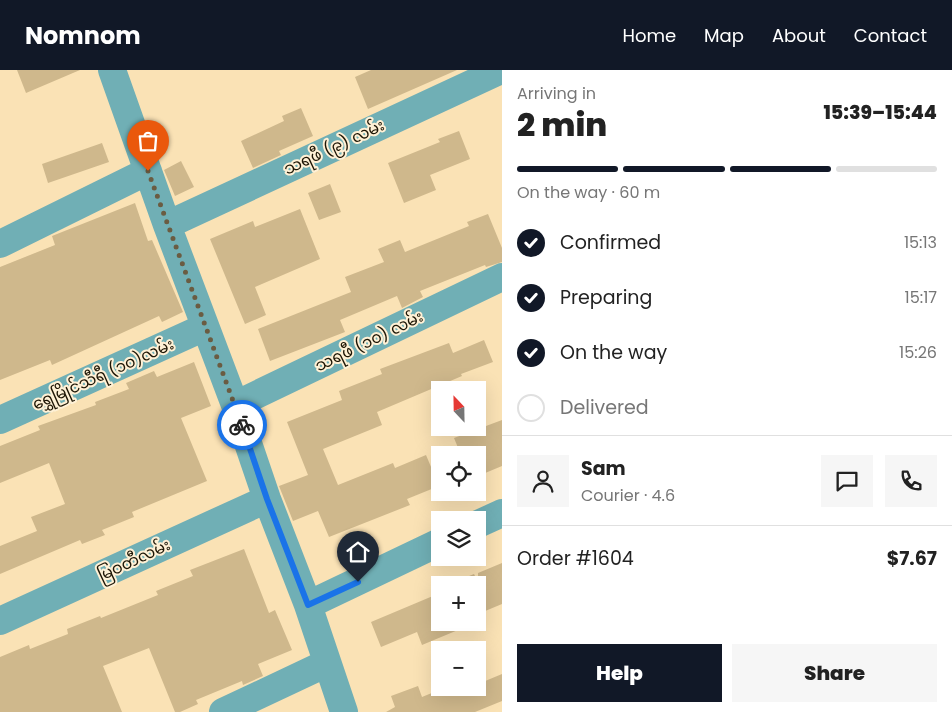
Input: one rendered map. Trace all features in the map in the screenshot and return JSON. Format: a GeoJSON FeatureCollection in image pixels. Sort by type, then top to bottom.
{"type":"FeatureCollection","features":[{"type":"Feature","properties":{"kind":"street"},"geometry":{"type":"LineString","coordinates":[[112,70],[235,405],[267,499],[308,605],[344,712]]}},
{"type":"Feature","properties":{"kind":"street","name":"သရဖီ (၉) လမ်း"},"geometry":{"type":"LineString","coordinates":[[167,224],[501,70]]}},
{"type":"Feature","properties":{"kind":"street"},"geometry":{"type":"LineString","coordinates":[[0,244],[148,171]]}},
{"type":"Feature","properties":{"kind":"street","name":"သရဖီ (၁၀) လမ်း"},"geometry":{"type":"LineString","coordinates":[[235,405],[502,278]]}},
{"type":"Feature","properties":{"kind":"street","name":"ရွှေမြိုင်သီရီ (၁၀)လမ်း"},"geometry":{"type":"LineString","coordinates":[[0,420],[206,327]]}},
{"type":"Feature","properties":{"kind":"street","name":"မြဝတီလမ်း"},"geometry":{"type":"LineString","coordinates":[[0,621],[267,499]]}},
{"type":"Feature","properties":{"kind":"street"},"geometry":{"type":"LineString","coordinates":[[486,520],[502,513]]}},
{"type":"Feature","properties":{"kind":"street"},"geometry":{"type":"LineString","coordinates":[[308,605],[431,546]]}},
{"type":"Feature","properties":{"kind":"street"},"geometry":{"type":"LineString","coordinates":[[224,712],[327,662]]}},
{"type":"Feature","properties":{"kind":"building"},"geometry":{"type":"Polygon","coordinates":[[[17,70],[80,70],[26,93],[17,70]]]}},
{"type":"Feature","properties":{"kind":"building"},"geometry":{"type":"Polygon","coordinates":[[[371,70],[457,70],[368,109],[355,77],[371,70]]]}},
{"type":"Feature","properties":{"kind":"building"},"geometry":{"type":"Polygon","coordinates":[[[301,108],[313,136],[279,151],[281,155],[253,168],[241,141],[284,121],[282,116],[301,108]]]}},
{"type":"Feature","properties":{"kind":"building"},"geometry":{"type":"Polygon","coordinates":[[[459,131],[470,159],[430,175],[436,190],[404,203],[388,163],[440,142],[438,139],[459,131]]]}},
{"type":"Feature","properties":{"kind":"building"},"geometry":{"type":"Polygon","coordinates":[[[102,143],[109,162],[48,183],[42,164],[102,143]]]}},
{"type":"Feature","properties":{"kind":"building"},"geometry":{"type":"Polygon","coordinates":[[[181,161],[194,187],[175,196],[164,170],[181,161]]]}},
{"type":"Feature","properties":{"kind":"building"},"geometry":{"type":"Polygon","coordinates":[[[330,184],[341,212],[319,220],[308,193],[330,184]]]}},
{"type":"Feature","properties":{"kind":"building"},"geometry":{"type":"Polygon","coordinates":[[[135,203],[148,241],[152,240],[183,312],[162,322],[159,316],[52,365],[50,360],[0,380],[0,267],[55,245],[52,236],[135,203]]]}},
{"type":"Feature","properties":{"kind":"building"},"geometry":{"type":"Polygon","coordinates":[[[300,209],[320,259],[255,287],[266,315],[245,324],[210,239],[253,221],[255,227],[300,209]]]}},
{"type":"Feature","properties":{"kind":"building"},"geometry":{"type":"Polygon","coordinates":[[[488,214],[502,248],[502,262],[486,267],[485,265],[420,291],[423,297],[402,308],[397,296],[340,320],[345,332],[270,361],[258,329],[351,292],[345,277],[384,262],[378,249],[400,240],[405,252],[469,226],[467,222],[488,214]]]}},
{"type":"Feature","properties":{"kind":"building"},"geometry":{"type":"Polygon","coordinates":[[[484,340],[493,362],[461,374],[462,376],[450,381],[431,381],[431,389],[377,412],[382,425],[323,449],[338,485],[393,463],[395,468],[426,455],[431,467],[431,489],[407,499],[410,505],[329,537],[318,511],[293,521],[279,486],[308,475],[287,422],[342,400],[339,391],[382,374],[380,369],[449,343],[453,353],[484,340]]]}},
{"type":"Feature","properties":{"kind":"building"},"geometry":{"type":"Polygon","coordinates":[[[194,362],[211,406],[181,418],[207,481],[132,512],[134,517],[102,530],[105,535],[82,544],[80,540],[0,574],[0,546],[37,531],[31,517],[65,504],[49,463],[0,483],[0,446],[40,430],[38,426],[96,405],[95,402],[129,389],[126,383],[154,371],[157,377],[194,362]]]}},
{"type":"Feature","properties":{"kind":"building"},"geometry":{"type":"Polygon","coordinates":[[[502,420],[502,466],[486,473],[486,446],[457,446],[454,438],[459,436],[486,436],[486,426],[502,420]]]}},
{"type":"Feature","properties":{"kind":"building"},"geometry":{"type":"Polygon","coordinates":[[[244,549],[269,613],[275,610],[292,650],[258,664],[263,676],[243,685],[242,681],[196,700],[198,704],[180,712],[175,712],[149,648],[103,666],[122,712],[0,712],[0,657],[29,645],[30,649],[68,634],[67,629],[100,616],[101,618],[158,595],[156,591],[193,576],[190,570],[244,549]]]}},
{"type":"Feature","properties":{"kind":"building"},"geometry":{"type":"Polygon","coordinates":[[[502,563],[502,604],[486,611],[486,576],[478,576],[478,573],[502,563]]]}},
{"type":"Feature","properties":{"kind":"building"},"geometry":{"type":"Polygon","coordinates":[[[431,597],[431,631],[456,631],[422,645],[417,632],[381,647],[371,622],[431,597]]]}},
{"type":"Feature","properties":{"kind":"building"},"geometry":{"type":"Polygon","coordinates":[[[502,674],[502,701],[475,712],[386,712],[395,707],[391,696],[418,686],[422,697],[431,693],[431,696],[486,696],[486,681],[502,674]]]}},
{"type":"Feature","properties":{"kind":"way so far"},"geometry":{"type":"LineString","coordinates":[[148,171],[242,425]]}},
{"type":"Feature","properties":{"kind":"route"},"geometry":{"type":"LineString","coordinates":[[242,425],[267,499],[308,605],[358,582]]}}]}
